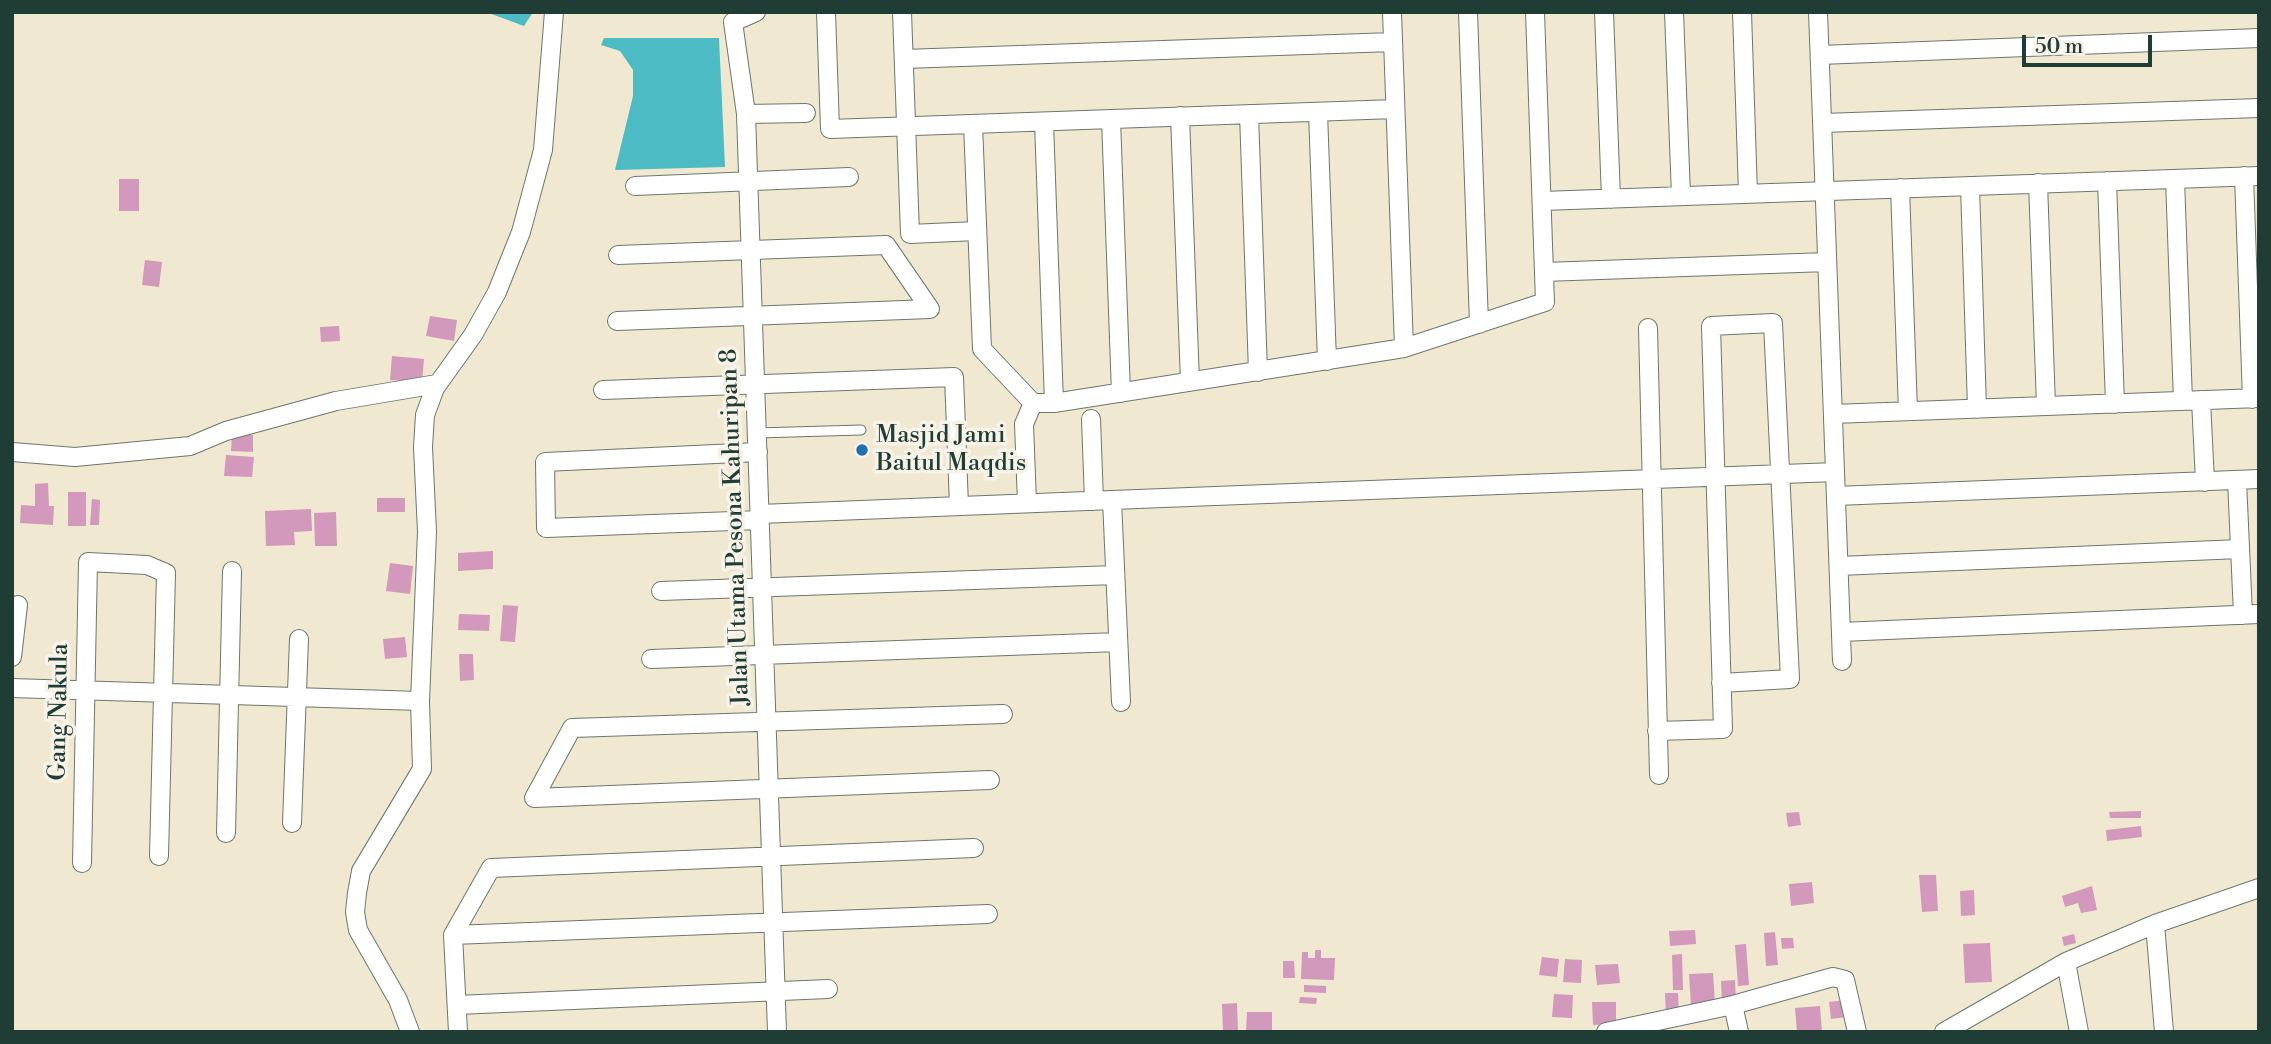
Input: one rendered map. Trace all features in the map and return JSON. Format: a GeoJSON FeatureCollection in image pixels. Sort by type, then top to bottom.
{"type":"FeatureCollection","features":[{"type":"Feature","properties":{"kind":"street"},"geometry":{"type":"LineString","coordinates":[[410,1032],[398,1000],[366,949],[356,923],[355,912],[362,871],[422,769],[420,701],[427,533],[423,447],[425,415],[437,384],[485,315],[521,232],[542,150],[554,12]]}},
{"type":"Feature","properties":{"kind":"street","name":"Jalan Utama Pesona Kahuripan 8"},"geometry":{"type":"LineString","coordinates":[[756,12],[733,22],[746,114],[777,1032]]}},
{"type":"Feature","properties":{"kind":"street"},"geometry":{"type":"LineString","coordinates":[[826,12],[830,129],[1395,109]]}},
{"type":"Feature","properties":{"kind":"street"},"geometry":{"type":"LineString","coordinates":[[902,12],[910,234],[977,231]]}},
{"type":"Feature","properties":{"kind":"street"},"geometry":{"type":"LineString","coordinates":[[1392,12],[1404,348]]}},
{"type":"Feature","properties":{"kind":"street"},"geometry":{"type":"LineString","coordinates":[[1468,12],[1479,324]]}},
{"type":"Feature","properties":{"kind":"street"},"geometry":{"type":"LineString","coordinates":[[973,124],[982,349],[1032,403],[1054,403],[1404,348],[1545,302],[1535,12]]}},
{"type":"Feature","properties":{"kind":"street"},"geometry":{"type":"LineString","coordinates":[[1604,12],[1611,199]]}},
{"type":"Feature","properties":{"kind":"street"},"geometry":{"type":"LineString","coordinates":[[1674,12],[1681,196]]}},
{"type":"Feature","properties":{"kind":"street"},"geometry":{"type":"LineString","coordinates":[[1742,12],[1748,194]]}},
{"type":"Feature","properties":{"kind":"street"},"geometry":{"type":"LineString","coordinates":[[1818,12],[1842,660]]}},
{"type":"Feature","properties":{"kind":"street"},"geometry":{"type":"LineString","coordinates":[[1820,55],[2259,38]]}},
{"type":"Feature","properties":{"kind":"street"},"geometry":{"type":"LineString","coordinates":[[904,59],[1393,42]]}},
{"type":"Feature","properties":{"kind":"street"},"geometry":{"type":"LineString","coordinates":[[1822,123],[2259,108]]}},
{"type":"Feature","properties":{"kind":"street"},"geometry":{"type":"LineString","coordinates":[[1318,112],[1327,361]]}},
{"type":"Feature","properties":{"kind":"street"},"geometry":{"type":"LineString","coordinates":[[746,114],[806,113]]}},
{"type":"Feature","properties":{"kind":"street"},"geometry":{"type":"LineString","coordinates":[[1249,114],[1258,372]]}},
{"type":"Feature","properties":{"kind":"street"},"geometry":{"type":"LineString","coordinates":[[1180,117],[1189,382]]}},
{"type":"Feature","properties":{"kind":"street"},"geometry":{"type":"LineString","coordinates":[[1111,119],[1121,393]]}},
{"type":"Feature","properties":{"kind":"street"},"geometry":{"type":"LineString","coordinates":[[1044,121],[1054,403]]}},
{"type":"Feature","properties":{"kind":"street"},"geometry":{"type":"LineString","coordinates":[[1542,201],[2251,176],[2255,399],[1833,414]]}},
{"type":"Feature","properties":{"kind":"street"},"geometry":{"type":"LineString","coordinates":[[635,186],[849,177]]}},
{"type":"Feature","properties":{"kind":"street"},"geometry":{"type":"LineString","coordinates":[[2175,178],[2192,401],[2205,482]]}},
{"type":"Feature","properties":{"kind":"street"},"geometry":{"type":"LineString","coordinates":[[2107,181],[2115,404]]}},
{"type":"Feature","properties":{"kind":"street"},"geometry":{"type":"LineString","coordinates":[[2038,183],[2046,406]]}},
{"type":"Feature","properties":{"kind":"street"},"geometry":{"type":"LineString","coordinates":[[1969,186],[1977,409]]}},
{"type":"Feature","properties":{"kind":"street"},"geometry":{"type":"LineString","coordinates":[[1900,188],[1908,411]]}},
{"type":"Feature","properties":{"kind":"street"},"geometry":{"type":"LineString","coordinates":[[617,321],[930,309],[886,245],[618,255]]}},
{"type":"Feature","properties":{"kind":"street"},"geometry":{"type":"LineString","coordinates":[[1544,272],[1827,262]]}},
{"type":"Feature","properties":{"kind":"street"},"geometry":{"type":"LineString","coordinates":[[1657,731],[1723,729],[1721,682],[1711,326],[1773,323],[1790,679],[1721,682]]}},
{"type":"Feature","properties":{"kind":"street"},"geometry":{"type":"LineString","coordinates":[[1648,328],[1658,775]]}},
{"type":"Feature","properties":{"kind":"street"},"geometry":{"type":"LineString","coordinates":[[603,390],[954,377],[959,506]]}},
{"type":"Feature","properties":{"kind":"street"},"geometry":{"type":"LineString","coordinates":[[12,452],[75,457],[190,446],[226,431],[336,401],[437,384]]}},
{"type":"Feature","properties":{"kind":"street"},"geometry":{"type":"LineString","coordinates":[[1027,503],[1024,424],[1032,403]]}},
{"type":"Feature","properties":{"kind":"street"},"geometry":{"type":"LineString","coordinates":[[1091,419],[1115,575],[1121,702]]}},
{"type":"Feature","properties":{"kind":"street"},"geometry":{"type":"LineString","coordinates":[[758,452],[545,462],[546,528],[1027,503],[1835,472]]}},
{"type":"Feature","properties":{"kind":"street"},"geometry":{"type":"LineString","coordinates":[[1836,496],[2259,479]]}},
{"type":"Feature","properties":{"kind":"street"},"geometry":{"type":"LineString","coordinates":[[1841,632],[2251,614],[2239,549],[2237,480]]}},
{"type":"Feature","properties":{"kind":"street"},"geometry":{"type":"LineString","coordinates":[[1839,566],[2239,549]]}},
{"type":"Feature","properties":{"kind":"street","name":"Gang Nakula"},"geometry":{"type":"LineString","coordinates":[[82,863],[88,562],[147,565],[166,573],[163,694]]}},
{"type":"Feature","properties":{"kind":"street"},"geometry":{"type":"LineString","coordinates":[[226,833],[232,571]]}},
{"type":"Feature","properties":{"kind":"street"},"geometry":{"type":"LineString","coordinates":[[661,591],[1115,575]]}},
{"type":"Feature","properties":{"kind":"street"},"geometry":{"type":"LineString","coordinates":[[12,657],[18,605]]}},
{"type":"Feature","properties":{"kind":"street"},"geometry":{"type":"LineString","coordinates":[[292,823],[299,639]]}},
{"type":"Feature","properties":{"kind":"street"},"geometry":{"type":"LineString","coordinates":[[651,659],[1118,642]]}},
{"type":"Feature","properties":{"kind":"street"},"geometry":{"type":"LineString","coordinates":[[12,688],[420,701]]}},
{"type":"Feature","properties":{"kind":"street"},"geometry":{"type":"LineString","coordinates":[[159,856],[163,694]]}},
{"type":"Feature","properties":{"kind":"street"},"geometry":{"type":"LineString","coordinates":[[990,780],[534,798],[572,728],[1003,714]]}},
{"type":"Feature","properties":{"kind":"street"},"geometry":{"type":"LineString","coordinates":[[458,1032],[453,935],[492,868],[974,848]]}},
{"type":"Feature","properties":{"kind":"street"},"geometry":{"type":"LineString","coordinates":[[1944,1032],[2066,962],[2155,924],[2259,888]]}},
{"type":"Feature","properties":{"kind":"street"},"geometry":{"type":"LineString","coordinates":[[453,935],[988,914]]}},
{"type":"Feature","properties":{"kind":"street"},"geometry":{"type":"LineString","coordinates":[[2155,924],[2164,1032]]}},
{"type":"Feature","properties":{"kind":"street"},"geometry":{"type":"LineString","coordinates":[[2066,962],[2079,1032]]}},
{"type":"Feature","properties":{"kind":"street"},"geometry":{"type":"LineString","coordinates":[[1606,1032],[1665,1026],[1840,977],[1845,980],[1857,1032]]}},
{"type":"Feature","properties":{"kind":"street"},"geometry":{"type":"LineString","coordinates":[[457,1005],[828,989]]}},
{"type":"Feature","properties":{"kind":"street"},"geometry":{"type":"LineString","coordinates":[[1733,1005],[1739,1032]]}},
{"type":"Feature","properties":{"kind":"lane"},"geometry":{"type":"LineString","coordinates":[[757,433],[861,430]]}},
{"type":"Feature","properties":{"kind":"water"},"geometry":{"type":"Polygon","coordinates":[[[486,12],[533,12],[524,26],[486,12]]]}},
{"type":"Feature","properties":{"kind":"water"},"geometry":{"type":"Polygon","coordinates":[[[604,38],[719,38],[725,167],[615,170],[633,96],[633,70],[620,51],[601,45],[604,38]]]}},
{"type":"Feature","properties":{"kind":"building"},"geometry":{"type":"Polygon","coordinates":[[[119,179],[139,179],[139,211],[119,211],[119,179]]]}},
{"type":"Feature","properties":{"kind":"building"},"geometry":{"type":"Polygon","coordinates":[[[145,260],[162,262],[159,287],[142,285],[145,260]]]}},
{"type":"Feature","properties":{"kind":"building"},"geometry":{"type":"Polygon","coordinates":[[[430,316],[457,320],[454,341],[426,336],[430,316]]]}},
{"type":"Feature","properties":{"kind":"building"},"geometry":{"type":"Polygon","coordinates":[[[339,326],[340,341],[321,342],[320,327],[339,326]]]}},
{"type":"Feature","properties":{"kind":"building"},"geometry":{"type":"Polygon","coordinates":[[[392,356],[424,359],[422,382],[390,380],[392,356]]]}},
{"type":"Feature","properties":{"kind":"building"},"geometry":{"type":"Polygon","coordinates":[[[232,434],[253,435],[253,452],[231,451],[232,434]]]}},
{"type":"Feature","properties":{"kind":"building"},"geometry":{"type":"Polygon","coordinates":[[[226,455],[254,457],[252,477],[224,476],[226,455]]]}},
{"type":"Feature","properties":{"kind":"building"},"geometry":{"type":"Polygon","coordinates":[[[48,483],[49,506],[54,506],[53,525],[20,523],[21,505],[35,506],[35,484],[48,483]]]}},
{"type":"Feature","properties":{"kind":"building"},"geometry":{"type":"Polygon","coordinates":[[[68,492],[86,492],[86,526],[68,526],[68,492]]]}},
{"type":"Feature","properties":{"kind":"building"},"geometry":{"type":"Polygon","coordinates":[[[377,498],[405,498],[405,512],[377,512],[377,498]]]}},
{"type":"Feature","properties":{"kind":"building"},"geometry":{"type":"Polygon","coordinates":[[[92,499],[100,500],[99,525],[90,525],[92,499]]]}},
{"type":"Feature","properties":{"kind":"building"},"geometry":{"type":"Polygon","coordinates":[[[311,509],[312,531],[294,532],[295,545],[266,546],[265,511],[311,509]]]}},
{"type":"Feature","properties":{"kind":"building"},"geometry":{"type":"Polygon","coordinates":[[[336,512],[337,546],[315,546],[314,513],[336,512]]]}},
{"type":"Feature","properties":{"kind":"building"},"geometry":{"type":"Polygon","coordinates":[[[493,551],[493,569],[458,571],[458,553],[493,551]]]}},
{"type":"Feature","properties":{"kind":"building"},"geometry":{"type":"Polygon","coordinates":[[[390,563],[413,566],[410,594],[386,591],[390,563]]]}},
{"type":"Feature","properties":{"kind":"building"},"geometry":{"type":"Polygon","coordinates":[[[503,605],[518,606],[515,642],[500,641],[503,605]]]}},
{"type":"Feature","properties":{"kind":"building"},"geometry":{"type":"Polygon","coordinates":[[[459,614],[490,615],[489,631],[458,630],[459,614]]]}},
{"type":"Feature","properties":{"kind":"building"},"geometry":{"type":"Polygon","coordinates":[[[405,637],[407,657],[385,659],[383,639],[405,637]]]}},
{"type":"Feature","properties":{"kind":"building"},"geometry":{"type":"Polygon","coordinates":[[[459,654],[473,654],[474,680],[460,681],[459,654]]]}},
{"type":"Feature","properties":{"kind":"building"},"geometry":{"type":"Polygon","coordinates":[[[2141,811],[2141,818],[2110,818],[2109,812],[2141,811]]]}},
{"type":"Feature","properties":{"kind":"building"},"geometry":{"type":"Polygon","coordinates":[[[1799,812],[1801,825],[1788,827],[1786,813],[1799,812]]]}},
{"type":"Feature","properties":{"kind":"building"},"geometry":{"type":"Polygon","coordinates":[[[2141,826],[2142,837],[2107,841],[2106,830],[2141,826]]]}},
{"type":"Feature","properties":{"kind":"building"},"geometry":{"type":"Polygon","coordinates":[[[1919,875],[1936,875],[1938,911],[1922,912],[1919,875]]]}},
{"type":"Feature","properties":{"kind":"building"},"geometry":{"type":"Polygon","coordinates":[[[1812,882],[1814,903],[1791,906],[1789,884],[1812,882]]]}},
{"type":"Feature","properties":{"kind":"building"},"geometry":{"type":"Polygon","coordinates":[[[2092,886],[2097,910],[2081,913],[2078,903],[2065,907],[2062,896],[2092,886]]]}},
{"type":"Feature","properties":{"kind":"building"},"geometry":{"type":"Polygon","coordinates":[[[1974,890],[1975,915],[1961,916],[1960,891],[1974,890]]]}},
{"type":"Feature","properties":{"kind":"building"},"geometry":{"type":"Polygon","coordinates":[[[1695,930],[1696,944],[1670,946],[1669,931],[1695,930]]]}},
{"type":"Feature","properties":{"kind":"building"},"geometry":{"type":"Polygon","coordinates":[[[1775,932],[1778,965],[1766,966],[1764,933],[1775,932]]]}},
{"type":"Feature","properties":{"kind":"building"},"geometry":{"type":"Polygon","coordinates":[[[2074,934],[2076,943],[2064,946],[2062,937],[2074,934]]]}},
{"type":"Feature","properties":{"kind":"building"},"geometry":{"type":"Polygon","coordinates":[[[1781,938],[1793,938],[1794,948],[1782,949],[1781,938]]]}},
{"type":"Feature","properties":{"kind":"building"},"geometry":{"type":"Polygon","coordinates":[[[1990,943],[1992,982],[1965,983],[1963,944],[1990,943]]]}},
{"type":"Feature","properties":{"kind":"building"},"geometry":{"type":"Polygon","coordinates":[[[1746,944],[1749,985],[1738,986],[1735,945],[1746,944]]]}},
{"type":"Feature","properties":{"kind":"building"},"geometry":{"type":"Polygon","coordinates":[[[1315,950],[1321,950],[1321,958],[1335,958],[1334,980],[1301,979],[1302,952],[1308,952],[1308,958],[1315,958],[1315,950]]]}},
{"type":"Feature","properties":{"kind":"building"},"geometry":{"type":"Polygon","coordinates":[[[1682,954],[1683,990],[1673,990],[1672,955],[1682,954]]]}},
{"type":"Feature","properties":{"kind":"building"},"geometry":{"type":"Polygon","coordinates":[[[1542,957],[1559,959],[1557,977],[1539,975],[1542,957]]]}},
{"type":"Feature","properties":{"kind":"building"},"geometry":{"type":"Polygon","coordinates":[[[1565,959],[1582,960],[1581,983],[1563,982],[1565,959]]]}},
{"type":"Feature","properties":{"kind":"building"},"geometry":{"type":"Polygon","coordinates":[[[1283,961],[1294,961],[1295,978],[1283,978],[1283,961]]]}},
{"type":"Feature","properties":{"kind":"building"},"geometry":{"type":"Polygon","coordinates":[[[1618,964],[1620,983],[1597,985],[1595,965],[1618,964]]]}},
{"type":"Feature","properties":{"kind":"building"},"geometry":{"type":"Polygon","coordinates":[[[1713,973],[1715,1003],[1691,1005],[1689,974],[1713,973]]]}},
{"type":"Feature","properties":{"kind":"building"},"geometry":{"type":"Polygon","coordinates":[[[1735,980],[1736,1002],[1722,1003],[1721,981],[1735,980]]]}},
{"type":"Feature","properties":{"kind":"building"},"geometry":{"type":"Polygon","coordinates":[[[1304,985],[1326,986],[1326,993],[1304,992],[1304,985]]]}},
{"type":"Feature","properties":{"kind":"building"},"geometry":{"type":"Polygon","coordinates":[[[1665,993],[1678,993],[1679,1014],[1666,1015],[1665,993]]]}},
{"type":"Feature","properties":{"kind":"building"},"geometry":{"type":"Polygon","coordinates":[[[1554,994],[1573,995],[1572,1018],[1552,1017],[1554,994]]]}},
{"type":"Feature","properties":{"kind":"building"},"geometry":{"type":"Polygon","coordinates":[[[1300,997],[1317,998],[1316,1004],[1299,1003],[1300,997]]]}},
{"type":"Feature","properties":{"kind":"building"},"geometry":{"type":"Polygon","coordinates":[[[1845,1000],[1847,1017],[1831,1019],[1829,1002],[1845,1000]]]}},
{"type":"Feature","properties":{"kind":"building"},"geometry":{"type":"Polygon","coordinates":[[[1592,1002],[1616,1002],[1616,1024],[1593,1025],[1592,1002]]]}},
{"type":"Feature","properties":{"kind":"building"},"geometry":{"type":"Polygon","coordinates":[[[1237,1003],[1238,1032],[1223,1032],[1222,1004],[1237,1003]]]}},
{"type":"Feature","properties":{"kind":"building"},"geometry":{"type":"Polygon","coordinates":[[[1820,1006],[1822,1032],[1797,1032],[1795,1008],[1820,1006]]]}},
{"type":"Feature","properties":{"kind":"building"},"geometry":{"type":"Polygon","coordinates":[[[1247,1012],[1272,1012],[1272,1032],[1246,1032],[1247,1012]]]}},
{"type":"Feature","properties":{"kind":"place","name":"Masjid Jami Baitul Maqdis"},"geometry":{"type":"Point","coordinates":[862,450]}}]}
